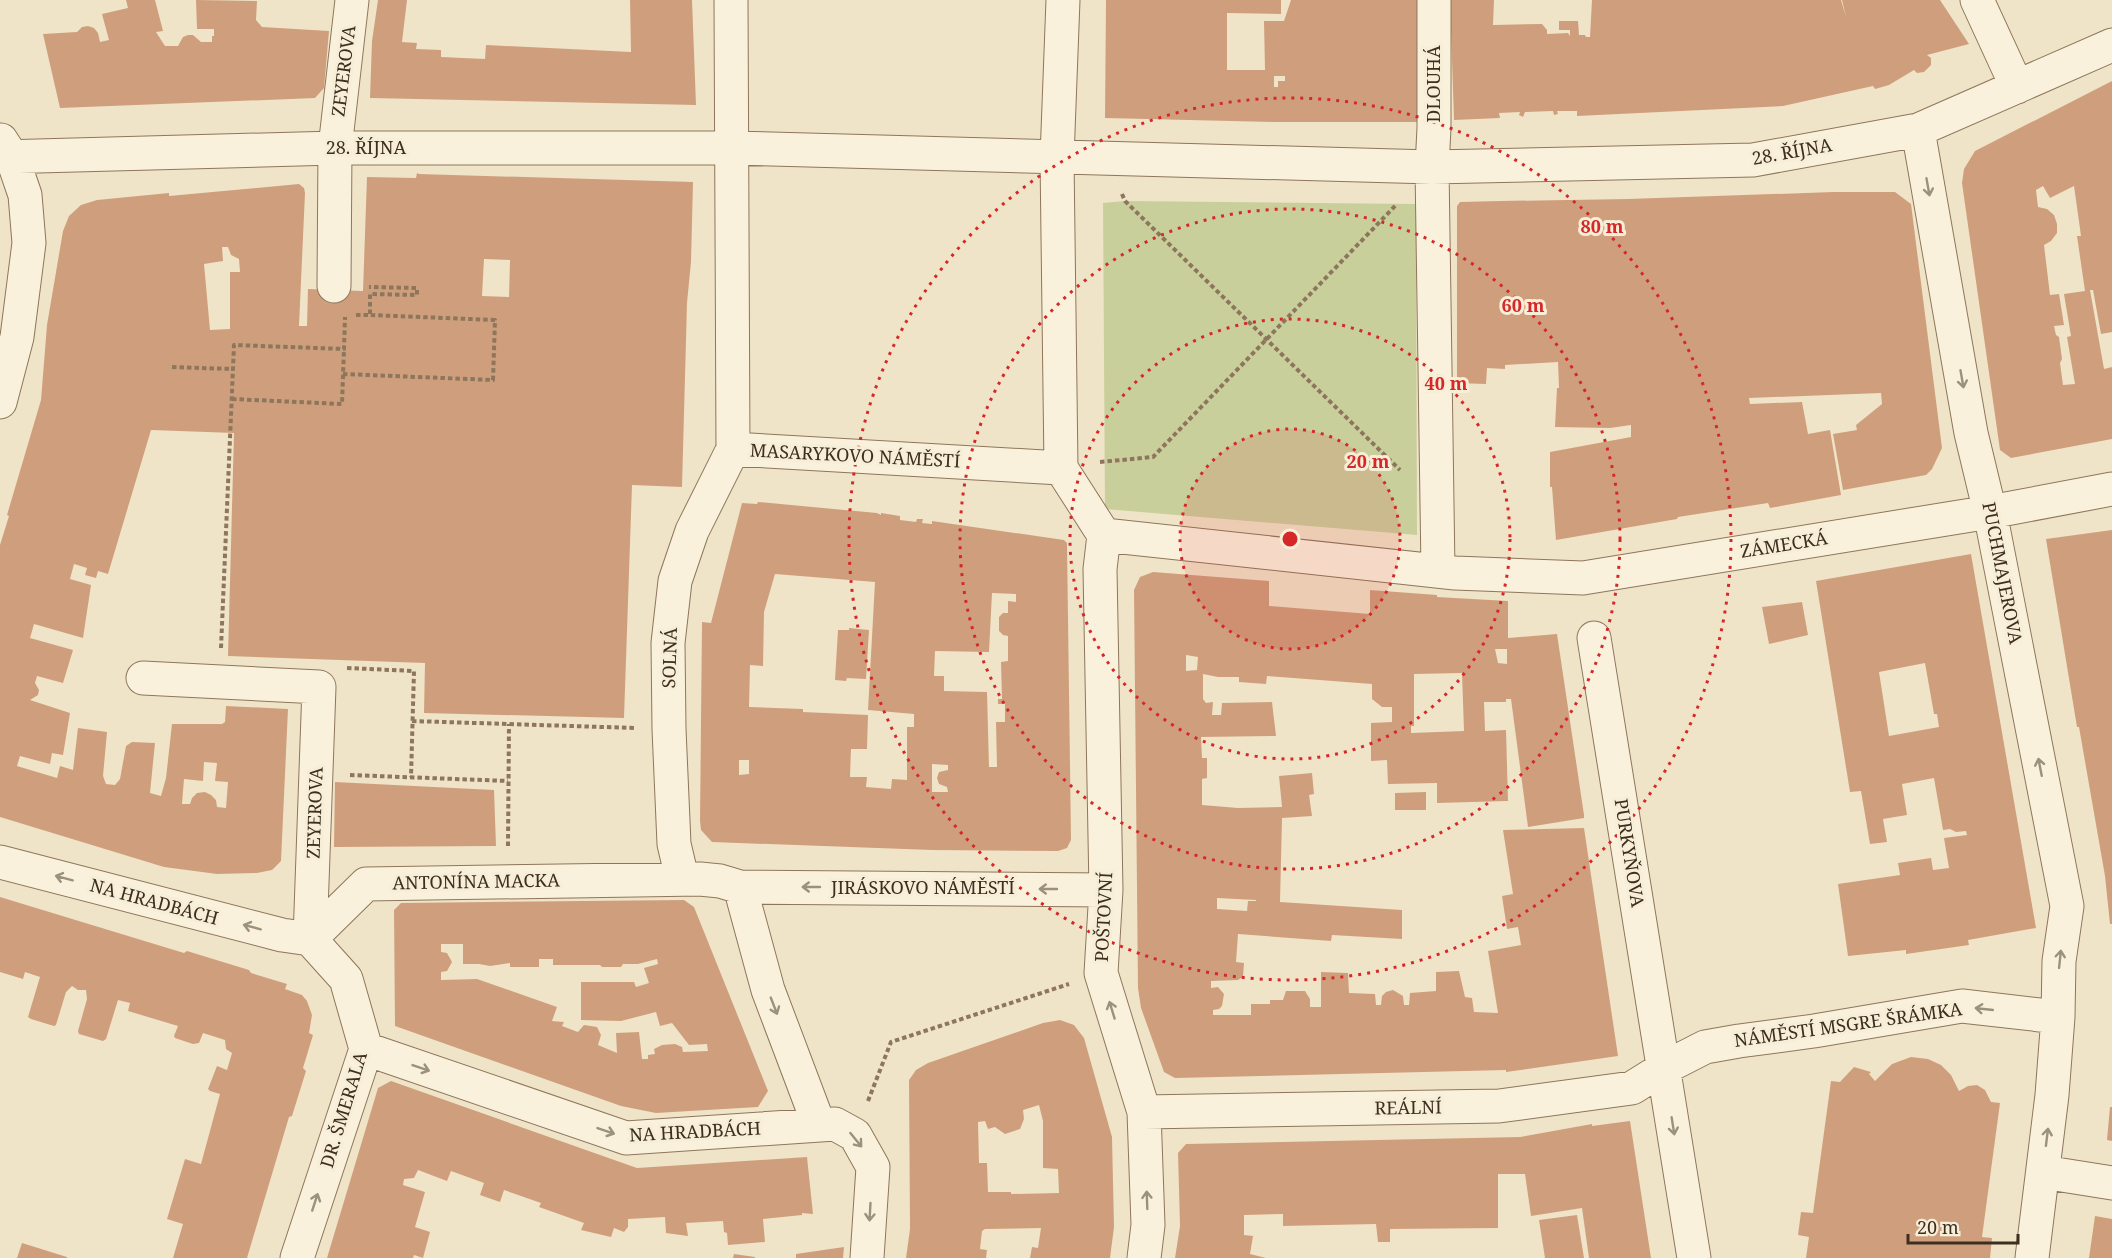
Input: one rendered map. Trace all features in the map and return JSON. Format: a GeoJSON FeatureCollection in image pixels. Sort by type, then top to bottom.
{"type":"FeatureCollection","features":[{"type":"Feature","properties":{"kind":"street","name":"ZEYEROVA"},"geometry":{"type":"LineString","coordinates":[[334,286],[335,148],[352,0]]}},
{"type":"Feature","properties":{"kind":"street","name":"MASARYKOVO NÁMĚSTÍ"},"geometry":{"type":"LineString","coordinates":[[731,0],[733,449],[1061,468]]}},
{"type":"Feature","properties":{"kind":"street"},"geometry":{"type":"LineString","coordinates":[[1063,0],[1056,158],[1061,468],[1104,536],[1446,572],[1437,502],[1443,167]]}},
{"type":"Feature","properties":{"kind":"street","name":"DLOUHÁ"},"geometry":{"type":"LineString","coordinates":[[1434,0],[1434,128],[1443,167]]}},
{"type":"Feature","properties":{"kind":"street"},"geometry":{"type":"LineString","coordinates":[[1977,0],[2017,87]]}},
{"type":"Feature","properties":{"kind":"street","name":"28. ŘÍJNA"},"geometry":{"type":"LineString","coordinates":[[1056,158],[1443,167],[1753,160],[1918,130],[2112,45]]}},
{"type":"Feature","properties":{"kind":"street","name":"PUCHMAJEROVA"},"geometry":{"type":"LineString","coordinates":[[1918,130],[1971,433],[1990,512],[2067,906],[2059,961],[2058,1017]]}},
{"type":"Feature","properties":{"kind":"street","name":"28. ŘÍJNA"},"geometry":{"type":"LineString","coordinates":[[4,150],[732,148]]}},
{"type":"Feature","properties":{"kind":"street"},"geometry":{"type":"LineString","coordinates":[[732,148],[1056,158]]}},
{"type":"Feature","properties":{"kind":"street"},"geometry":{"type":"LineString","coordinates":[[0,402],[17,337],[29,243],[25,195],[4,150]]}},
{"type":"Feature","properties":{"kind":"street","name":"SOLNÁ"},"geometry":{"type":"LineString","coordinates":[[674,879],[668,643],[675,581],[692,531],[733,449]]}},
{"type":"Feature","properties":{"kind":"street","name":"ZÁMECKÁ"},"geometry":{"type":"LineString","coordinates":[[1446,572],[1583,578],[1990,512],[2112,489]]}},
{"type":"Feature","properties":{"kind":"street","name":"POŠTOVNÍ"},"geometry":{"type":"LineString","coordinates":[[1104,536],[1100,569],[1106,890],[1101,973],[1144,1112],[1148,1225],[1144,1258]]}},
{"type":"Feature","properties":{"kind":"street","name":"PURKYŇOVA"},"geometry":{"type":"LineString","coordinates":[[1594,638],[1665,1068]]}},
{"type":"Feature","properties":{"kind":"street","name":"ZEYEROVA"},"geometry":{"type":"LineString","coordinates":[[310,939],[316,773],[329,677]]}},
{"type":"Feature","properties":{"kind":"street"},"geometry":{"type":"LineString","coordinates":[[143,678],[329,677]]}},
{"type":"Feature","properties":{"kind":"street","name":"NA HRADBÁCH"},"geometry":{"type":"LineString","coordinates":[[0,862],[282,935],[310,939]]}},
{"type":"Feature","properties":{"kind":"street","name":"JIRÁSKOVO NÁMĚSTÍ"},"geometry":{"type":"LineString","coordinates":[[674,879],[720,881],[740,886],[1106,890]]}},
{"type":"Feature","properties":{"kind":"street","name":"ANTONÍNA MACKA"},"geometry":{"type":"LineString","coordinates":[[310,939],[366,884],[674,879]]}},
{"type":"Feature","properties":{"kind":"street"},"geometry":{"type":"LineString","coordinates":[[740,886],[768,990],[819,1125]]}},
{"type":"Feature","properties":{"kind":"street","name":"DR. ŠMERALA"},"geometry":{"type":"LineString","coordinates":[[297,1258],[366,1049],[346,980],[310,939]]}},
{"type":"Feature","properties":{"kind":"street","name":"NÁMĚSTÍ MSGRE ŠRÁMKA"},"geometry":{"type":"LineString","coordinates":[[1665,1068],[1705,1047],[1962,1006],[2058,1017]]}},
{"type":"Feature","properties":{"kind":"street"},"geometry":{"type":"LineString","coordinates":[[2032,1258],[2052,1095],[2058,1017]]}},
{"type":"Feature","properties":{"kind":"street","name":"NA HRADBÁCH"},"geometry":{"type":"LineString","coordinates":[[366,1049],[626,1138],[835,1124],[855,1135]]}},
{"type":"Feature","properties":{"kind":"street"},"geometry":{"type":"LineString","coordinates":[[1665,1068],[1694,1258]]}},
{"type":"Feature","properties":{"kind":"street","name":"REÁLNÍ"},"geometry":{"type":"LineString","coordinates":[[1144,1112],[1499,1106],[1632,1088],[1665,1068]]}},
{"type":"Feature","properties":{"kind":"street"},"geometry":{"type":"LineString","coordinates":[[855,1135],[873,1167],[867,1258]]}},
{"type":"Feature","properties":{"kind":"street"},"geometry":{"type":"LineString","coordinates":[[2043,1172],[2112,1183]]}},
{"type":"Feature","properties":{"kind":"path"},"geometry":{"type":"LineString","coordinates":[[1108,159],[1125,201],[1417,487],[1437,502]]}},
{"type":"Feature","properties":{"kind":"path"},"geometry":{"type":"LineString","coordinates":[[1061,468],[1153,456],[1266,340],[1443,167]]}},
{"type":"Feature","properties":{"kind":"path"},"geometry":{"type":"LineString","coordinates":[[370,287],[417,288],[417,295],[370,294],[370,315]]}},
{"type":"Feature","properties":{"kind":"path"},"geometry":{"type":"LineString","coordinates":[[232,399],[342,404],[343,374],[344,349],[345,315],[495,321],[493,380],[343,374]]}},
{"type":"Feature","properties":{"kind":"path"},"geometry":{"type":"LineString","coordinates":[[221,650],[234,345],[344,349]]}},
{"type":"Feature","properties":{"kind":"path"},"geometry":{"type":"LineString","coordinates":[[172,367],[233,369]]}},
{"type":"Feature","properties":{"kind":"path"},"geometry":{"type":"LineString","coordinates":[[329,677],[414,671],[411,777]]}},
{"type":"Feature","properties":{"kind":"path"},"geometry":{"type":"LineString","coordinates":[[412,721],[669,729]]}},
{"type":"Feature","properties":{"kind":"path"},"geometry":{"type":"LineString","coordinates":[[509,724],[509,883]]}},
{"type":"Feature","properties":{"kind":"path"},"geometry":{"type":"LineString","coordinates":[[316,773],[508,781]]}},
{"type":"Feature","properties":{"kind":"path"},"geometry":{"type":"LineString","coordinates":[[855,1135],[891,1042],[1101,973]]}},
{"type":"Feature","properties":{"kind":"green space"},"geometry":{"type":"Polygon","coordinates":[[[1125,201],[1416,204],[1417,535],[1105,509],[1103,203],[1125,201]]]}},
{"type":"Feature","properties":{"kind":"building"},"geometry":{"type":"Polygon","coordinates":[[[126,0],[155,0],[163,31],[156,32],[165,46],[178,46],[183,37],[188,35],[193,35],[201,42],[212,42],[214,29],[197,29],[196,0],[257,1],[256,20],[262,27],[329,31],[324,88],[315,98],[60,108],[43,34],[77,32],[82,27],[88,26],[94,28],[98,33],[100,42],[109,40],[102,14],[128,8],[126,0]]]}},
{"type":"Feature","properties":{"kind":"building"},"geometry":{"type":"Polygon","coordinates":[[[378,0],[407,0],[402,42],[417,43],[416,49],[441,50],[441,57],[485,59],[486,45],[631,52],[630,0],[692,0],[696,105],[370,98],[372,41],[378,0]]]}},
{"type":"Feature","properties":{"kind":"building"},"geometry":{"type":"Polygon","coordinates":[[[1106,0],[1281,0],[1281,14],[1227,13],[1227,70],[1265,70],[1264,21],[1284,21],[1291,0],[1418,0],[1422,122],[1273,122],[1105,118],[1106,0]],[[1274,76],[1274,87],[1278,87],[1278,81],[1285,81],[1285,76],[1274,76]]]}},
{"type":"Feature","properties":{"kind":"building"},"geometry":{"type":"Polygon","coordinates":[[[1450,0],[1494,0],[1493,25],[1542,24],[1547,34],[1568,33],[1570,36],[1570,30],[1559,30],[1559,21],[1578,21],[1579,35],[1590,37],[1592,0],[1841,0],[1846,17],[1842,0],[1940,0],[1969,44],[1927,55],[1931,58],[1931,65],[1924,72],[1917,73],[1914,70],[1889,85],[1875,89],[1873,86],[1783,106],[1577,116],[1577,111],[1557,111],[1558,114],[1554,115],[1553,111],[1525,112],[1523,117],[1519,115],[1520,112],[1499,113],[1500,118],[1454,120],[1450,0]]]}},
{"type":"Feature","properties":{"kind":"building"},"geometry":{"type":"Polygon","coordinates":[[[2112,81],[2112,332],[2101,334],[2093,290],[2090,290],[2104,369],[2112,367],[2112,439],[2011,458],[2000,450],[1962,183],[1964,169],[1975,151],[2112,81]],[[2043,186],[2036,190],[2038,207],[2047,209],[2054,215],[2057,224],[2057,233],[2051,241],[2044,245],[2050,295],[2059,294],[2064,325],[2054,326],[2056,335],[2059,337],[2063,385],[2075,384],[2067,337],[2071,336],[2064,294],[2085,291],[2077,236],[2081,236],[2074,186],[2050,198],[2043,186]]]}},
{"type":"Feature","properties":{"kind":"building"},"geometry":{"type":"Polygon","coordinates":[[[417,173],[693,182],[682,487],[632,485],[624,718],[424,713],[425,663],[228,656],[234,433],[151,430],[108,574],[98,571],[96,578],[85,575],[87,568],[74,564],[70,579],[91,585],[83,638],[34,624],[30,638],[73,650],[63,683],[37,676],[35,683],[39,690],[38,695],[30,700],[70,713],[63,755],[52,753],[50,764],[20,756],[17,766],[57,778],[60,766],[73,770],[78,728],[107,732],[103,776],[106,784],[115,785],[120,779],[126,746],[132,742],[155,743],[150,793],[161,796],[166,778],[172,724],[222,724],[225,722],[226,706],[288,709],[281,861],[272,870],[257,873],[217,874],[164,867],[0,817],[0,545],[41,400],[47,325],[63,231],[69,216],[81,205],[97,200],[299,184],[304,188],[305,193],[299,326],[307,326],[308,289],[363,291],[367,177],[416,178],[417,173]],[[222,247],[223,261],[204,264],[210,330],[230,329],[230,272],[240,272],[239,259],[231,255],[228,247],[222,247]],[[484,259],[482,296],[509,297],[510,260],[484,259]],[[204,762],[203,781],[184,779],[182,804],[190,804],[197,793],[205,792],[216,800],[217,807],[226,808],[228,782],[215,781],[217,763],[204,762]]]}},
{"type":"Feature","properties":{"kind":"building"},"geometry":{"type":"Polygon","coordinates":[[[1895,192],[1911,204],[1942,448],[1932,469],[1926,475],[1843,490],[1833,434],[1857,430],[1856,425],[1882,404],[1881,393],[1749,398],[1750,404],[1802,402],[1808,434],[1830,430],[1841,495],[1770,508],[1768,503],[1678,517],[1556,540],[1552,487],[1550,487],[1550,452],[1631,437],[1631,425],[1610,428],[1555,427],[1557,388],[1559,388],[1558,362],[1505,365],[1505,369],[1487,368],[1486,384],[1457,383],[1457,206],[1460,202],[1895,192]]]}},
{"type":"Feature","properties":{"kind":"building"},"geometry":{"type":"Polygon","coordinates":[[[758,502],[881,515],[881,513],[900,516],[900,520],[916,522],[917,519],[923,519],[922,523],[932,524],[932,521],[1064,540],[1067,543],[1071,840],[1067,848],[1058,851],[932,850],[712,842],[701,830],[702,622],[711,623],[742,503],[757,504],[758,502]],[[775,574],[764,612],[763,666],[750,665],[749,707],[868,715],[867,749],[851,749],[850,777],[867,777],[866,787],[891,789],[892,779],[907,780],[907,727],[914,727],[914,714],[868,710],[875,582],[775,574]],[[992,593],[989,652],[935,651],[934,676],[944,676],[944,691],[987,692],[989,767],[997,767],[996,722],[1005,722],[1005,704],[998,704],[998,699],[1002,699],[1001,662],[1008,661],[1008,636],[999,631],[999,617],[1003,613],[1008,613],[1008,601],[1016,602],[1016,594],[992,593]],[[739,760],[739,775],[749,774],[749,760],[739,760]],[[932,764],[932,792],[948,792],[947,787],[939,784],[937,778],[939,772],[948,770],[948,765],[932,764]]]}},
{"type":"Feature","properties":{"kind":"building"},"geometry":{"type":"Polygon","coordinates":[[[2112,530],[2112,924],[2110,924],[2105,876],[2079,727],[2077,727],[2046,539],[2112,530]]]}},
{"type":"Feature","properties":{"kind":"building"},"geometry":{"type":"Polygon","coordinates":[[[1971,554],[2036,928],[1968,940],[1969,945],[1906,954],[1906,950],[1848,956],[1838,884],[1900,875],[1898,863],[1931,858],[1933,870],[1949,868],[1944,838],[1967,835],[1966,831],[1943,830],[1934,778],[1902,784],[1907,815],[1883,819],[1887,842],[1870,844],[1861,791],[1850,792],[1816,581],[1971,554]],[[1925,663],[1879,672],[1889,736],[1939,727],[1937,714],[1934,714],[1925,663]]]}},
{"type":"Feature","properties":{"kind":"building"},"geometry":{"type":"Polygon","coordinates":[[[1153,572],[1269,581],[1269,606],[1370,614],[1370,590],[1508,601],[1508,638],[1557,634],[1584,818],[1528,827],[1511,699],[1506,699],[1506,702],[1484,702],[1485,731],[1506,730],[1508,801],[1437,803],[1437,783],[1388,784],[1387,760],[1371,761],[1371,723],[1392,722],[1392,707],[1382,707],[1372,699],[1372,684],[1267,676],[1266,684],[1239,682],[1239,677],[1203,674],[1203,699],[1206,703],[1213,702],[1212,715],[1221,715],[1222,703],[1272,702],[1276,736],[1201,737],[1202,758],[1207,758],[1207,778],[1202,779],[1202,805],[1238,808],[1282,807],[1279,776],[1312,773],[1314,794],[1309,795],[1312,816],[1282,818],[1280,902],[1402,910],[1402,939],[1332,935],[1331,941],[1238,934],[1236,962],[1244,963],[1243,977],[1238,980],[1211,981],[1211,988],[1218,987],[1224,994],[1222,1006],[1213,1010],[1213,1015],[1251,1015],[1251,1004],[1270,1004],[1270,1000],[1283,1000],[1286,991],[1305,991],[1310,999],[1310,1007],[1321,1007],[1321,972],[1348,973],[1349,993],[1375,994],[1376,1005],[1381,1005],[1382,996],[1393,990],[1403,996],[1404,1005],[1409,1005],[1410,993],[1436,991],[1436,972],[1459,971],[1465,997],[1472,998],[1474,1012],[1498,1013],[1488,951],[1521,945],[1518,927],[1507,929],[1502,896],[1513,894],[1503,830],[1584,828],[1618,1056],[1506,1072],[1506,1070],[1175,1078],[1164,1072],[1141,1008],[1138,988],[1134,590],[1140,577],[1153,572]],[[1495,649],[1498,663],[1507,664],[1507,649],[1495,649]],[[1186,655],[1186,671],[1197,670],[1198,657],[1186,655]],[[1462,673],[1414,674],[1414,726],[1411,726],[1411,733],[1464,731],[1462,673]],[[1217,898],[1217,909],[1247,911],[1248,901],[1256,900],[1217,898]]]}},
{"type":"Feature","properties":{"kind":"building"},"geometry":{"type":"Polygon","coordinates":[[[1802,602],[1808,635],[1769,644],[1762,607],[1802,602]]]}},
{"type":"Feature","properties":{"kind":"building"},"geometry":{"type":"Polygon","coordinates":[[[849,628],[869,630],[866,679],[835,680],[838,630],[849,630],[849,628]]]}},
{"type":"Feature","properties":{"kind":"building"},"geometry":{"type":"Polygon","coordinates":[[[335,782],[494,790],[496,846],[334,847],[335,782]]]}},
{"type":"Feature","properties":{"kind":"building"},"geometry":{"type":"Polygon","coordinates":[[[1426,792],[1426,810],[1395,810],[1395,793],[1426,792]]]}},
{"type":"Feature","properties":{"kind":"building"},"geometry":{"type":"Polygon","coordinates":[[[0,897],[184,953],[187,951],[249,970],[251,973],[287,984],[285,989],[302,995],[307,1001],[312,1015],[309,1033],[313,1035],[303,1068],[306,1071],[292,1116],[289,1117],[247,1258],[173,1258],[183,1224],[167,1219],[185,1159],[201,1164],[220,1094],[208,1089],[217,1066],[227,1070],[232,1053],[226,1049],[225,1040],[203,1033],[199,1043],[193,1044],[175,1038],[178,1026],[128,1011],[130,1003],[118,1000],[106,1039],[103,1041],[79,1034],[87,999],[86,990],[78,990],[72,986],[66,992],[56,1025],[31,1019],[28,1017],[40,977],[25,972],[23,979],[0,972],[0,897]]]}},
{"type":"Feature","properties":{"kind":"building"},"geometry":{"type":"Polygon","coordinates":[[[684,900],[694,907],[768,1091],[758,1107],[656,1113],[621,1106],[395,1026],[394,910],[401,903],[684,900]],[[441,944],[441,952],[447,953],[452,962],[447,971],[441,972],[441,980],[477,979],[557,1007],[552,1021],[564,1022],[562,1026],[578,1032],[584,1025],[597,1027],[601,1035],[598,1045],[617,1053],[616,1033],[639,1032],[642,1059],[648,1059],[648,1055],[655,1054],[654,1049],[662,1045],[675,1044],[682,1047],[683,1052],[708,1051],[707,1044],[689,1045],[672,1023],[660,1026],[656,1012],[621,1021],[581,1020],[581,982],[634,982],[636,987],[649,983],[644,968],[658,964],[657,959],[638,964],[623,964],[621,967],[553,965],[553,959],[539,959],[539,967],[510,967],[510,963],[490,966],[463,964],[463,944],[441,944]]]}},
{"type":"Feature","properties":{"kind":"building"},"geometry":{"type":"Polygon","coordinates":[[[1060,1020],[1074,1025],[1084,1038],[1112,1137],[1114,1227],[1110,1258],[1030,1258],[1032,1247],[1038,1248],[1041,1228],[985,1229],[982,1231],[980,1249],[987,1250],[986,1258],[906,1258],[910,1229],[909,1080],[916,1070],[928,1063],[1043,1023],[1060,1020]],[[1039,1105],[1023,1110],[1024,1119],[1020,1129],[1005,1134],[995,1127],[988,1129],[985,1121],[978,1122],[979,1163],[987,1163],[988,1192],[1059,1193],[1058,1169],[1043,1168],[1043,1121],[1039,1105]]]}},
{"type":"Feature","properties":{"kind":"building"},"geometry":{"type":"Polygon","coordinates":[[[1911,1057],[1928,1059],[1941,1065],[1951,1075],[1959,1091],[1968,1086],[1977,1085],[1985,1090],[1991,1102],[2000,1103],[1982,1237],[1992,1238],[1990,1258],[1806,1258],[1809,1237],[1798,1235],[1801,1212],[1813,1213],[1831,1081],[1840,1082],[1854,1067],[1871,1072],[1869,1074],[1875,1081],[1892,1064],[1911,1057]]]}},
{"type":"Feature","properties":{"kind":"building"},"geometry":{"type":"Polygon","coordinates":[[[391,1081],[637,1168],[807,1157],[813,1214],[802,1213],[802,1215],[763,1219],[765,1242],[728,1245],[723,1221],[686,1223],[688,1236],[666,1233],[665,1217],[628,1219],[628,1227],[624,1232],[614,1228],[611,1237],[581,1230],[584,1223],[539,1207],[541,1203],[504,1190],[500,1202],[480,1195],[484,1183],[451,1171],[447,1181],[418,1170],[414,1178],[404,1179],[403,1185],[425,1192],[415,1227],[430,1232],[423,1258],[414,1255],[413,1258],[327,1258],[378,1088],[391,1081]]]}},
{"type":"Feature","properties":{"kind":"building"},"geometry":{"type":"Polygon","coordinates":[[[2110,1107],[2112,1107],[2112,1141],[2107,1140],[2110,1107]]]}},
{"type":"Feature","properties":{"kind":"building"},"geometry":{"type":"Polygon","coordinates":[[[1630,1121],[1651,1258],[1589,1258],[1582,1208],[1531,1216],[1525,1174],[1498,1174],[1498,1228],[1390,1229],[1390,1242],[1378,1242],[1376,1224],[1283,1226],[1283,1214],[1244,1215],[1244,1235],[1253,1236],[1250,1254],[1266,1258],[1175,1258],[1180,1226],[1178,1153],[1186,1144],[1520,1137],[1592,1124],[1592,1126],[1630,1121]]]}},
{"type":"Feature","properties":{"kind":"building"},"geometry":{"type":"Polygon","coordinates":[[[1577,1215],[1584,1258],[1545,1258],[1539,1220],[1577,1215]]]}},
{"type":"Feature","properties":{"kind":"building"},"geometry":{"type":"Polygon","coordinates":[[[2095,1216],[2112,1219],[2112,1258],[2089,1258],[2095,1216]]]}},
{"type":"Feature","properties":{"kind":"building"},"geometry":{"type":"Polygon","coordinates":[[[22,1243],[67,1257],[67,1258],[17,1258],[22,1243]]]}},
{"type":"Feature","properties":{"kind":"building"},"geometry":{"type":"Polygon","coordinates":[[[844,1247],[843,1258],[796,1258],[796,1254],[844,1247]]]}},
{"type":"Feature","properties":{"kind":"building"},"geometry":{"type":"Polygon","coordinates":[[[734,1254],[755,1257],[755,1258],[733,1258],[734,1254]]]}}]}
